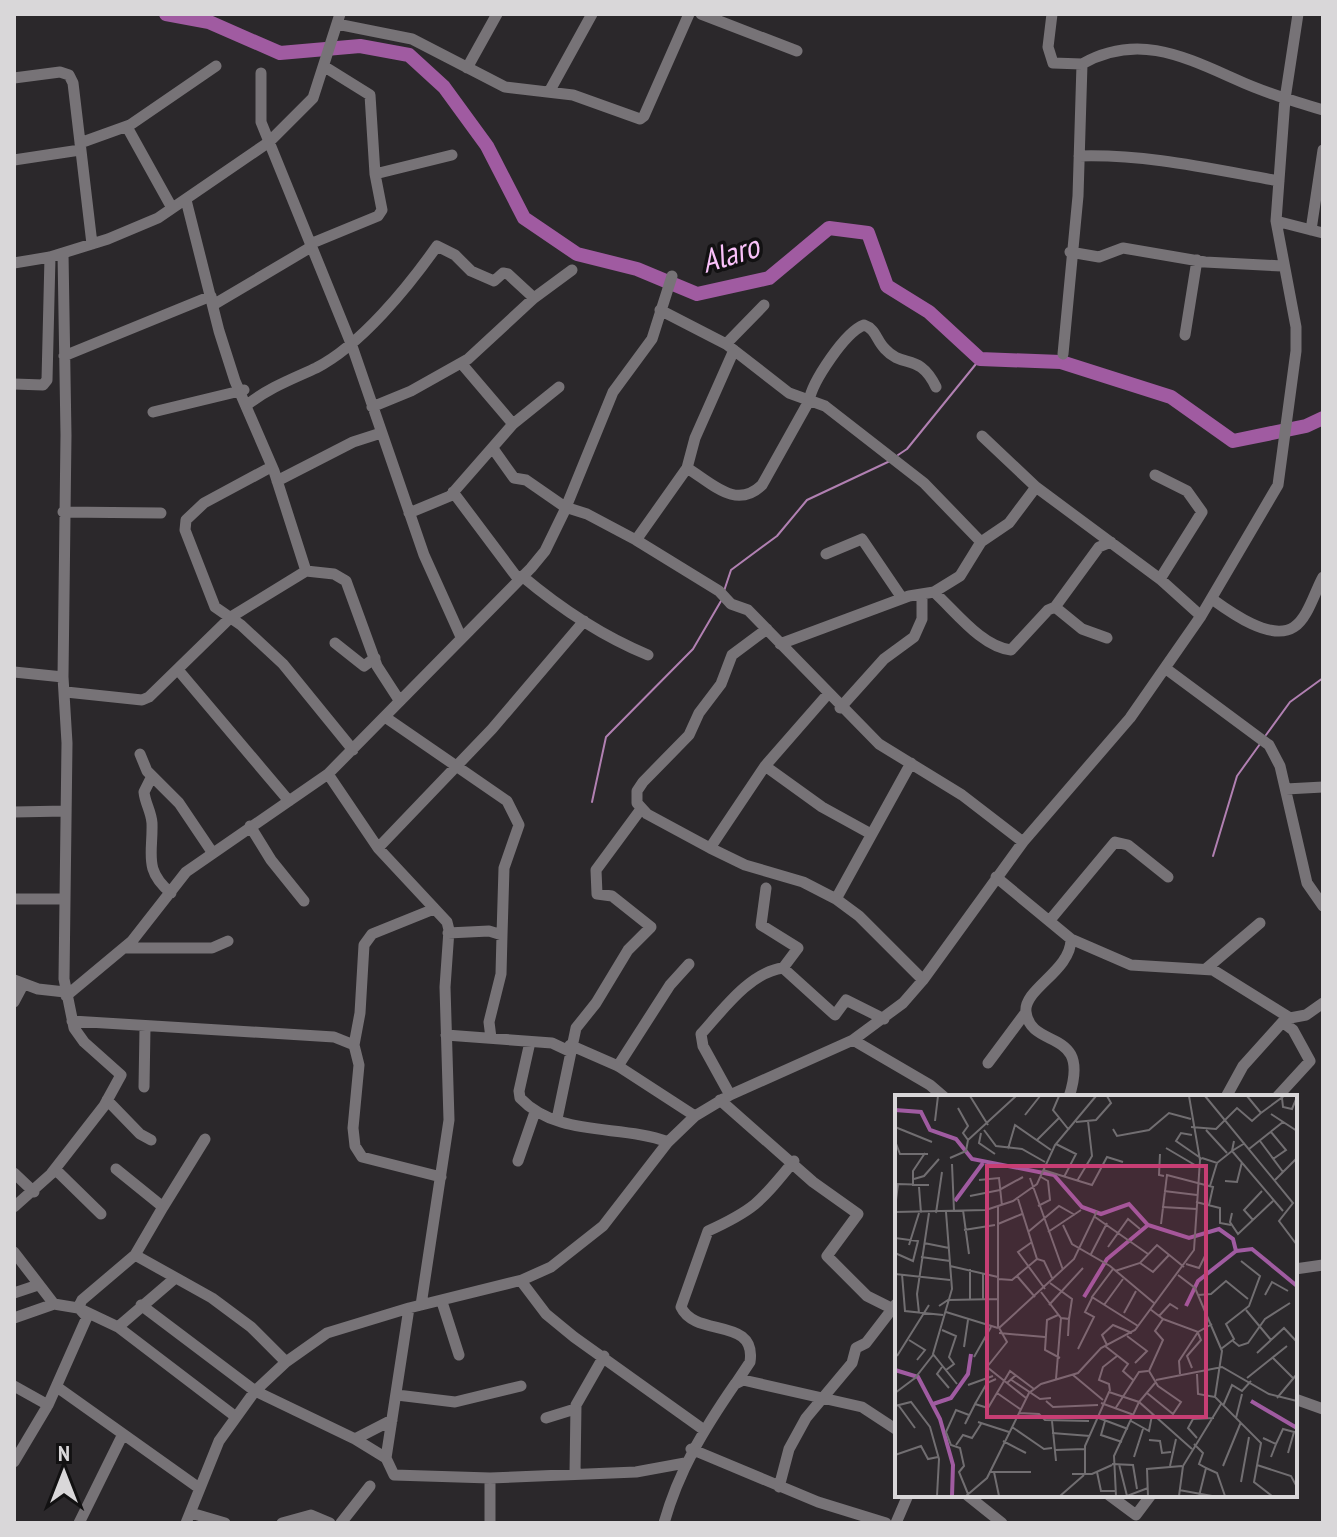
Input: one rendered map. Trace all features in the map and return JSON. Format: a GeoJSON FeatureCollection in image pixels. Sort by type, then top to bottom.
{"type":"FeatureCollection","features":[{"type":"Feature","properties":{"kind":"street"},"geometry":{"type":"LineString","coordinates":[[467,68],[497,14]]}},
{"type":"Feature","properties":{"kind":"street"},"geometry":{"type":"LineString","coordinates":[[549,92],[592,14]]}},
{"type":"Feature","properties":{"kind":"street"},"geometry":{"type":"LineString","coordinates":[[14,263],[50,257],[92,244],[172,208],[269,142],[313,98],[339,19],[412,39],[505,87],[573,95],[643,118],[689,14]]}},
{"type":"Feature","properties":{"kind":"street"},"geometry":{"type":"LineString","coordinates":[[701,14],[797,51]]}},
{"type":"Feature","properties":{"kind":"street"},"geometry":{"type":"LineString","coordinates":[[1052,14],[1048,47],[1053,63],[1082,64],[1113,50],[1175,52],[1285,99],[1323,110]]}},
{"type":"Feature","properties":{"kind":"street"},"geometry":{"type":"LineString","coordinates":[[225,1523],[188,1518],[219,1441],[255,1391],[286,1362],[327,1333],[415,1306],[521,1281],[569,1256],[603,1226],[668,1142],[695,1116],[725,1097],[853,1040],[884,1019],[923,980],[1023,842],[1130,718],[1212,599],[1272,497],[1285,441],[1296,327],[1282,266],[1276,221],[1285,99],[1297,14]]}},
{"type":"Feature","properties":{"kind":"street"},"geometry":{"type":"LineString","coordinates":[[64,356],[212,300],[311,246],[378,216],[382,205],[375,174],[370,95],[327,61]]}},
{"type":"Feature","properties":{"kind":"street"},"geometry":{"type":"LineString","coordinates":[[1063,354],[1079,156],[1082,64]]}},
{"type":"Feature","properties":{"kind":"street"},"geometry":{"type":"LineString","coordinates":[[14,160],[80,146],[127,127],[216,66]]}},
{"type":"Feature","properties":{"kind":"street"},"geometry":{"type":"LineString","coordinates":[[14,78],[60,72],[69,75],[92,244]]}},
{"type":"Feature","properties":{"kind":"street"},"geometry":{"type":"LineString","coordinates":[[261,73],[260,114],[269,142],[350,342],[409,513],[461,637]]}},
{"type":"Feature","properties":{"kind":"street"},"geometry":{"type":"LineString","coordinates":[[127,127],[172,208]]}},
{"type":"Feature","properties":{"kind":"street"},"geometry":{"type":"LineString","coordinates":[[1276,221],[1317,232],[1323,150]]}},
{"type":"Feature","properties":{"kind":"street"},"geometry":{"type":"LineString","coordinates":[[375,174],[452,155]]}},
{"type":"Feature","properties":{"kind":"street"},"geometry":{"type":"LineString","coordinates":[[1079,156],[1126,155],[1171,159],[1279,181]]}},
{"type":"Feature","properties":{"kind":"street"},"geometry":{"type":"LineString","coordinates":[[186,200],[239,389],[277,481],[306,571]]}},
{"type":"Feature","properties":{"kind":"street"},"geometry":{"type":"LineString","coordinates":[[247,405],[260,394],[320,366],[350,342],[402,293],[437,246],[455,255],[471,271],[494,281],[501,274],[508,274],[534,298]]}},
{"type":"Feature","properties":{"kind":"street"},"geometry":{"type":"LineString","coordinates":[[1070,252],[1099,257],[1123,248],[1197,260],[1282,266]]}},
{"type":"Feature","properties":{"kind":"street"},"geometry":{"type":"LineString","coordinates":[[14,1207],[34,1192],[55,1169],[107,1100],[121,1075],[84,1042],[72,1021],[66,994],[63,253]]}},
{"type":"Feature","properties":{"kind":"street"},"geometry":{"type":"LineString","coordinates":[[14,384],[43,385],[47,380],[50,257]]}},
{"type":"Feature","properties":{"kind":"street"},"geometry":{"type":"LineString","coordinates":[[1185,335],[1197,260]]}},
{"type":"Feature","properties":{"kind":"street"},"geometry":{"type":"LineString","coordinates":[[372,407],[411,391],[461,363],[534,298],[572,270]]}},
{"type":"Feature","properties":{"kind":"street"},"geometry":{"type":"LineString","coordinates":[[66,994],[124,948],[186,872],[328,774],[545,551],[613,392],[643,353],[672,276]]}},
{"type":"Feature","properties":{"kind":"street"},"geometry":{"type":"LineString","coordinates":[[636,540],[687,468],[695,438],[730,347],[764,305]]}},
{"type":"Feature","properties":{"kind":"street"},"geometry":{"type":"LineString","coordinates":[[660,310],[730,347],[789,393],[825,406],[889,453],[981,542]]}},
{"type":"Feature","properties":{"kind":"street"},"geometry":{"type":"LineString","coordinates":[[687,468],[745,497],[762,485],[809,401],[812,387],[858,327],[864,325],[872,328],[886,350],[922,365],[936,387]]}},
{"type":"Feature","properties":{"kind":"street"},"geometry":{"type":"LineString","coordinates":[[461,363],[513,424]]}},
{"type":"Feature","properties":{"kind":"street"},"geometry":{"type":"LineString","coordinates":[[409,513],[453,492],[475,465],[494,450],[513,424],[559,387]]}},
{"type":"Feature","properties":{"kind":"street"},"geometry":{"type":"LineString","coordinates":[[153,412],[198,403],[239,389],[260,394]]}},
{"type":"Feature","properties":{"kind":"street"},"geometry":{"type":"LineString","coordinates":[[277,481],[353,442],[381,433]]}},
{"type":"Feature","properties":{"kind":"street"},"geometry":{"type":"LineString","coordinates":[[982,436],[1036,487],[1160,579],[1201,616]]}},
{"type":"Feature","properties":{"kind":"street"},"geometry":{"type":"LineString","coordinates":[[494,450],[514,478],[526,480],[565,507],[636,540],[719,591],[731,604],[748,610],[827,695],[879,744],[962,795],[1023,842]]}},
{"type":"Feature","properties":{"kind":"street"},"geometry":{"type":"LineString","coordinates":[[271,467],[204,503],[184,524],[211,602],[291,673],[329,726],[353,750]]}},
{"type":"Feature","properties":{"kind":"street"},"geometry":{"type":"LineString","coordinates":[[1155,475],[1187,491],[1202,512],[1160,579]]}},
{"type":"Feature","properties":{"kind":"street"},"geometry":{"type":"LineString","coordinates":[[780,644],[902,598],[928,593],[960,576],[981,542],[993,537],[1009,523],[1036,487]]}},
{"type":"Feature","properties":{"kind":"street"},"geometry":{"type":"LineString","coordinates":[[453,492],[521,578],[584,621],[648,655]]}},
{"type":"Feature","properties":{"kind":"street"},"geometry":{"type":"LineString","coordinates":[[63,512],[161,513]]}},
{"type":"Feature","properties":{"kind":"street"},"geometry":{"type":"LineString","coordinates":[[826,554],[862,539],[902,598]]}},
{"type":"Feature","properties":{"kind":"street"},"geometry":{"type":"LineString","coordinates":[[928,593],[1000,649],[1011,650],[1021,643],[1048,610],[1055,607],[1099,547],[1111,542]]}},
{"type":"Feature","properties":{"kind":"street"},"geometry":{"type":"LineString","coordinates":[[66,692],[142,700],[179,671],[198,646],[231,617],[306,571],[334,574],[346,581],[375,658],[399,700]]}},
{"type":"Feature","properties":{"kind":"street"},"geometry":{"type":"LineString","coordinates":[[1212,599],[1235,616],[1282,632],[1294,627],[1302,618],[1323,577]]}},
{"type":"Feature","properties":{"kind":"street"},"geometry":{"type":"LineString","coordinates":[[840,708],[884,659],[914,637],[928,593]]}},
{"type":"Feature","properties":{"kind":"street"},"geometry":{"type":"LineString","coordinates":[[1055,607],[1082,629],[1107,638]]}},
{"type":"Feature","properties":{"kind":"street"},"geometry":{"type":"LineString","coordinates":[[378,848],[457,766],[584,621]]}},
{"type":"Feature","properties":{"kind":"street"},"geometry":{"type":"LineString","coordinates":[[767,629],[739,648],[728,661],[721,684],[699,713],[689,735],[643,782],[636,797],[641,809],[745,865],[803,882],[836,899],[859,916],[923,980]]}},
{"type":"Feature","properties":{"kind":"street"},"geometry":{"type":"LineString","coordinates":[[335,643],[364,666],[375,658]]}},
{"type":"Feature","properties":{"kind":"street"},"geometry":{"type":"LineString","coordinates":[[1165,668],[1269,745],[1280,766],[1307,883],[1323,906]]}},
{"type":"Feature","properties":{"kind":"street"},"geometry":{"type":"LineString","coordinates":[[179,671],[289,801]]}},
{"type":"Feature","properties":{"kind":"street"},"geometry":{"type":"LineString","coordinates":[[14,672],[63,677]]}},
{"type":"Feature","properties":{"kind":"street"},"geometry":{"type":"LineString","coordinates":[[710,848],[765,766],[827,695]]}},
{"type":"Feature","properties":{"kind":"street"},"geometry":{"type":"LineString","coordinates":[[385,717],[507,801],[519,825],[504,868],[501,974],[489,1022],[491,1038]]}},
{"type":"Feature","properties":{"kind":"street"},"geometry":{"type":"LineString","coordinates":[[140,754],[152,776],[179,803],[212,852]]}},
{"type":"Feature","properties":{"kind":"street"},"geometry":{"type":"LineString","coordinates":[[836,899],[911,763]]}},
{"type":"Feature","properties":{"kind":"street"},"geometry":{"type":"LineString","coordinates":[[765,766],[822,807],[871,834]]}},
{"type":"Feature","properties":{"kind":"street"},"geometry":{"type":"LineString","coordinates":[[328,774],[378,848],[447,922],[448,933],[446,1035],[449,1120],[415,1306],[397,1370],[397,1395],[386,1458]]}},
{"type":"Feature","properties":{"kind":"street"},"geometry":{"type":"LineString","coordinates":[[152,776],[144,792],[152,822],[150,863],[153,874],[171,893]]}},
{"type":"Feature","properties":{"kind":"street"},"geometry":{"type":"LineString","coordinates":[[1286,789],[1323,787]]}},
{"type":"Feature","properties":{"kind":"street"},"geometry":{"type":"LineString","coordinates":[[557,1119],[569,1048],[576,1028],[596,1003],[628,950],[651,927],[612,896],[597,894],[596,870],[641,809]]}},
{"type":"Feature","properties":{"kind":"street"},"geometry":{"type":"LineString","coordinates":[[14,812],[65,811]]}},
{"type":"Feature","properties":{"kind":"street"},"geometry":{"type":"LineString","coordinates":[[250,826],[271,860],[304,901]]}},
{"type":"Feature","properties":{"kind":"street"},"geometry":{"type":"LineString","coordinates":[[1050,920],[1115,842],[1128,845],[1168,877]]}},
{"type":"Feature","properties":{"kind":"street"},"geometry":{"type":"LineString","coordinates":[[996,877],[1071,939],[1131,965],[1207,968],[1232,980],[1286,1021],[1310,1061],[1279,1095]]}},
{"type":"Feature","properties":{"kind":"street"},"geometry":{"type":"LineString","coordinates":[[766,888],[761,925],[798,948],[783,968],[761,975],[701,1034],[703,1046],[725,1097],[769,1144],[794,1161],[813,1182],[858,1214],[827,1256],[867,1296],[895,1306],[866,1343],[856,1348],[852,1363],[819,1399],[789,1449],[779,1487]]}},
{"type":"Feature","properties":{"kind":"street"},"geometry":{"type":"LineString","coordinates":[[14,899],[65,899]]}},
{"type":"Feature","properties":{"kind":"street"},"geometry":{"type":"LineString","coordinates":[[354,1045],[360,1013],[362,954],[367,938],[434,909]]}},
{"type":"Feature","properties":{"kind":"street"},"geometry":{"type":"LineString","coordinates":[[1207,968],[1260,923]]}},
{"type":"Feature","properties":{"kind":"street"},"geometry":{"type":"LineString","coordinates":[[448,933],[489,931],[502,935]]}},
{"type":"Feature","properties":{"kind":"street"},"geometry":{"type":"LineString","coordinates":[[988,1063],[1026,1012],[1029,998],[1051,978],[1069,952],[1071,939]]}},
{"type":"Feature","properties":{"kind":"street"},"geometry":{"type":"LineString","coordinates":[[124,948],[212,948],[228,941]]}},
{"type":"Feature","properties":{"kind":"street"},"geometry":{"type":"LineString","coordinates":[[618,1066],[670,985],[689,964]]}},
{"type":"Feature","properties":{"kind":"street"},"geometry":{"type":"LineString","coordinates":[[783,968],[835,1015],[846,1000],[884,1019]]}},
{"type":"Feature","properties":{"kind":"street"},"geometry":{"type":"LineString","coordinates":[[14,1002],[19,983],[66,994]]}},
{"type":"Feature","properties":{"kind":"street"},"geometry":{"type":"LineString","coordinates":[[1227,1095],[1243,1066],[1286,1021],[1306,1015],[1323,1003]]}},
{"type":"Feature","properties":{"kind":"street"},"geometry":{"type":"LineString","coordinates":[[1026,1012],[1033,1025],[1072,1055],[1076,1064],[1069,1095]]}},
{"type":"Feature","properties":{"kind":"street"},"geometry":{"type":"LineString","coordinates":[[72,1021],[145,1028],[334,1037],[354,1045],[359,1054],[353,1128],[357,1152],[362,1157],[441,1177]]}},
{"type":"Feature","properties":{"kind":"street"},"geometry":{"type":"LineString","coordinates":[[144,1087],[145,1028]]}},
{"type":"Feature","properties":{"kind":"street"},"geometry":{"type":"LineString","coordinates":[[446,1035],[552,1043],[569,1048],[618,1066],[695,1116]]}},
{"type":"Feature","properties":{"kind":"street"},"geometry":{"type":"LineString","coordinates":[[853,1040],[942,1095]]}},
{"type":"Feature","properties":{"kind":"street"},"geometry":{"type":"LineString","coordinates":[[530,1042],[519,1091],[520,1098],[535,1112],[593,1130],[668,1142]]}},
{"type":"Feature","properties":{"kind":"street"},"geometry":{"type":"LineString","coordinates":[[107,1100],[140,1134],[151,1140]]}},
{"type":"Feature","properties":{"kind":"street"},"geometry":{"type":"LineString","coordinates":[[518,1161],[535,1112]]}},
{"type":"Feature","properties":{"kind":"street"},"geometry":{"type":"LineString","coordinates":[[78,1308],[82,1300],[135,1255],[205,1139]]}},
{"type":"Feature","properties":{"kind":"street"},"geometry":{"type":"LineString","coordinates":[[749,1375],[751,1349],[742,1335],[690,1319],[681,1307],[708,1231],[743,1217],[761,1202],[794,1161]]}},
{"type":"Feature","properties":{"kind":"street"},"geometry":{"type":"LineString","coordinates":[[55,1169],[101,1214]]}},
{"type":"Feature","properties":{"kind":"street"},"geometry":{"type":"LineString","coordinates":[[116,1169],[163,1207]]}},
{"type":"Feature","properties":{"kind":"street"},"geometry":{"type":"LineString","coordinates":[[14,1173],[34,1192]]}},
{"type":"Feature","properties":{"kind":"street"},"geometry":{"type":"LineString","coordinates":[[14,1252],[54,1304]]}},
{"type":"Feature","properties":{"kind":"street"},"geometry":{"type":"LineString","coordinates":[[135,1255],[237,1316],[286,1362]]}},
{"type":"Feature","properties":{"kind":"street"},"geometry":{"type":"LineString","coordinates":[[1297,1266],[1323,1265]]}},
{"type":"Feature","properties":{"kind":"street"},"geometry":{"type":"LineString","coordinates":[[118,1327],[174,1279]]}},
{"type":"Feature","properties":{"kind":"street"},"geometry":{"type":"LineString","coordinates":[[521,1281],[546,1314],[704,1430]]}},
{"type":"Feature","properties":{"kind":"street"},"geometry":{"type":"LineString","coordinates":[[14,1293],[38,1285]]}},
{"type":"Feature","properties":{"kind":"street"},"geometry":{"type":"LineString","coordinates":[[442,1302],[459,1355]]}},
{"type":"Feature","properties":{"kind":"street"},"geometry":{"type":"LineString","coordinates":[[14,1318],[54,1304],[78,1308],[118,1327],[236,1417]]}},
{"type":"Feature","properties":{"kind":"street"},"geometry":{"type":"LineString","coordinates":[[141,1305],[255,1391],[355,1439],[386,1458],[394,1475],[490,1478],[636,1472],[685,1463]]}},
{"type":"Feature","properties":{"kind":"street"},"geometry":{"type":"LineString","coordinates":[[14,1462],[48,1405],[87,1317],[78,1308]]}},
{"type":"Feature","properties":{"kind":"street"},"geometry":{"type":"LineString","coordinates":[[575,1473],[575,1409],[604,1356]]}},
{"type":"Feature","properties":{"kind":"street"},"geometry":{"type":"LineString","coordinates":[[664,1523],[691,1449],[735,1384],[749,1375]]}},
{"type":"Feature","properties":{"kind":"street"},"geometry":{"type":"LineString","coordinates":[[749,1375],[819,1399],[862,1407],[895,1429]]}},
{"type":"Feature","properties":{"kind":"street"},"geometry":{"type":"LineString","coordinates":[[14,1386],[48,1405]]}},
{"type":"Feature","properties":{"kind":"street"},"geometry":{"type":"LineString","coordinates":[[397,1395],[455,1402],[521,1386]]}},
{"type":"Feature","properties":{"kind":"street"},"geometry":{"type":"LineString","coordinates":[[57,1387],[199,1488]]}},
{"type":"Feature","properties":{"kind":"street"},"geometry":{"type":"LineString","coordinates":[[1297,1400],[1323,1409]]}},
{"type":"Feature","properties":{"kind":"street"},"geometry":{"type":"LineString","coordinates":[[546,1418],[575,1409]]}},
{"type":"Feature","properties":{"kind":"street"},"geometry":{"type":"LineString","coordinates":[[355,1439],[392,1420]]}},
{"type":"Feature","properties":{"kind":"street"},"geometry":{"type":"LineString","coordinates":[[79,1523],[123,1434]]}},
{"type":"Feature","properties":{"kind":"street"},"geometry":{"type":"LineString","coordinates":[[691,1449],[779,1487],[886,1523]]}},
{"type":"Feature","properties":{"kind":"street"},"geometry":{"type":"LineString","coordinates":[[490,1478],[490,1523]]}},
{"type":"Feature","properties":{"kind":"street"},"geometry":{"type":"LineString","coordinates":[[341,1523],[370,1486]]}},
{"type":"Feature","properties":{"kind":"street"},"geometry":{"type":"LineString","coordinates":[[896,1523],[907,1497]]}},
{"type":"Feature","properties":{"kind":"street"},"geometry":{"type":"LineString","coordinates":[[970,1497],[1002,1523]]}},
{"type":"Feature","properties":{"kind":"street"},"geometry":{"type":"LineString","coordinates":[[1112,1497],[1136,1515],[1150,1497]]}},
{"type":"Feature","properties":{"kind":"street"},"geometry":{"type":"LineString","coordinates":[[282,1523],[311,1515],[330,1523]]}},
{"type":"Feature","properties":{"kind":"waterway","name":"Alaro"},"geometry":{"type":"LineString","coordinates":[[166,14],[209,22],[280,53],[360,46],[409,55],[444,87],[487,146],[524,218],[577,254],[637,269],[697,294],[769,278],[829,228],[868,233],[887,286],[929,312],[980,359],[1061,362],[1171,397],[1233,441],[1306,426],[1323,418]]}},
{"type":"Feature","properties":{"kind":"waterway"},"geometry":{"type":"LineString","coordinates":[[898,455],[907,449],[980,359]]}},
{"type":"Feature","properties":{"kind":"waterway"},"geometry":{"type":"LineString","coordinates":[[724,591],[731,570],[777,536],[807,500],[890,461]]}},
{"type":"Feature","properties":{"kind":"waterway"},"geometry":{"type":"LineString","coordinates":[[592,802],[606,737],[693,649],[721,601]]}},
{"type":"Feature","properties":{"kind":"waterway"},"geometry":{"type":"LineString","coordinates":[[1266,735],[1290,702],[1323,678]]}},
{"type":"Feature","properties":{"kind":"waterway"},"geometry":{"type":"LineString","coordinates":[[1213,856],[1237,776],[1260,744]]}}]}
